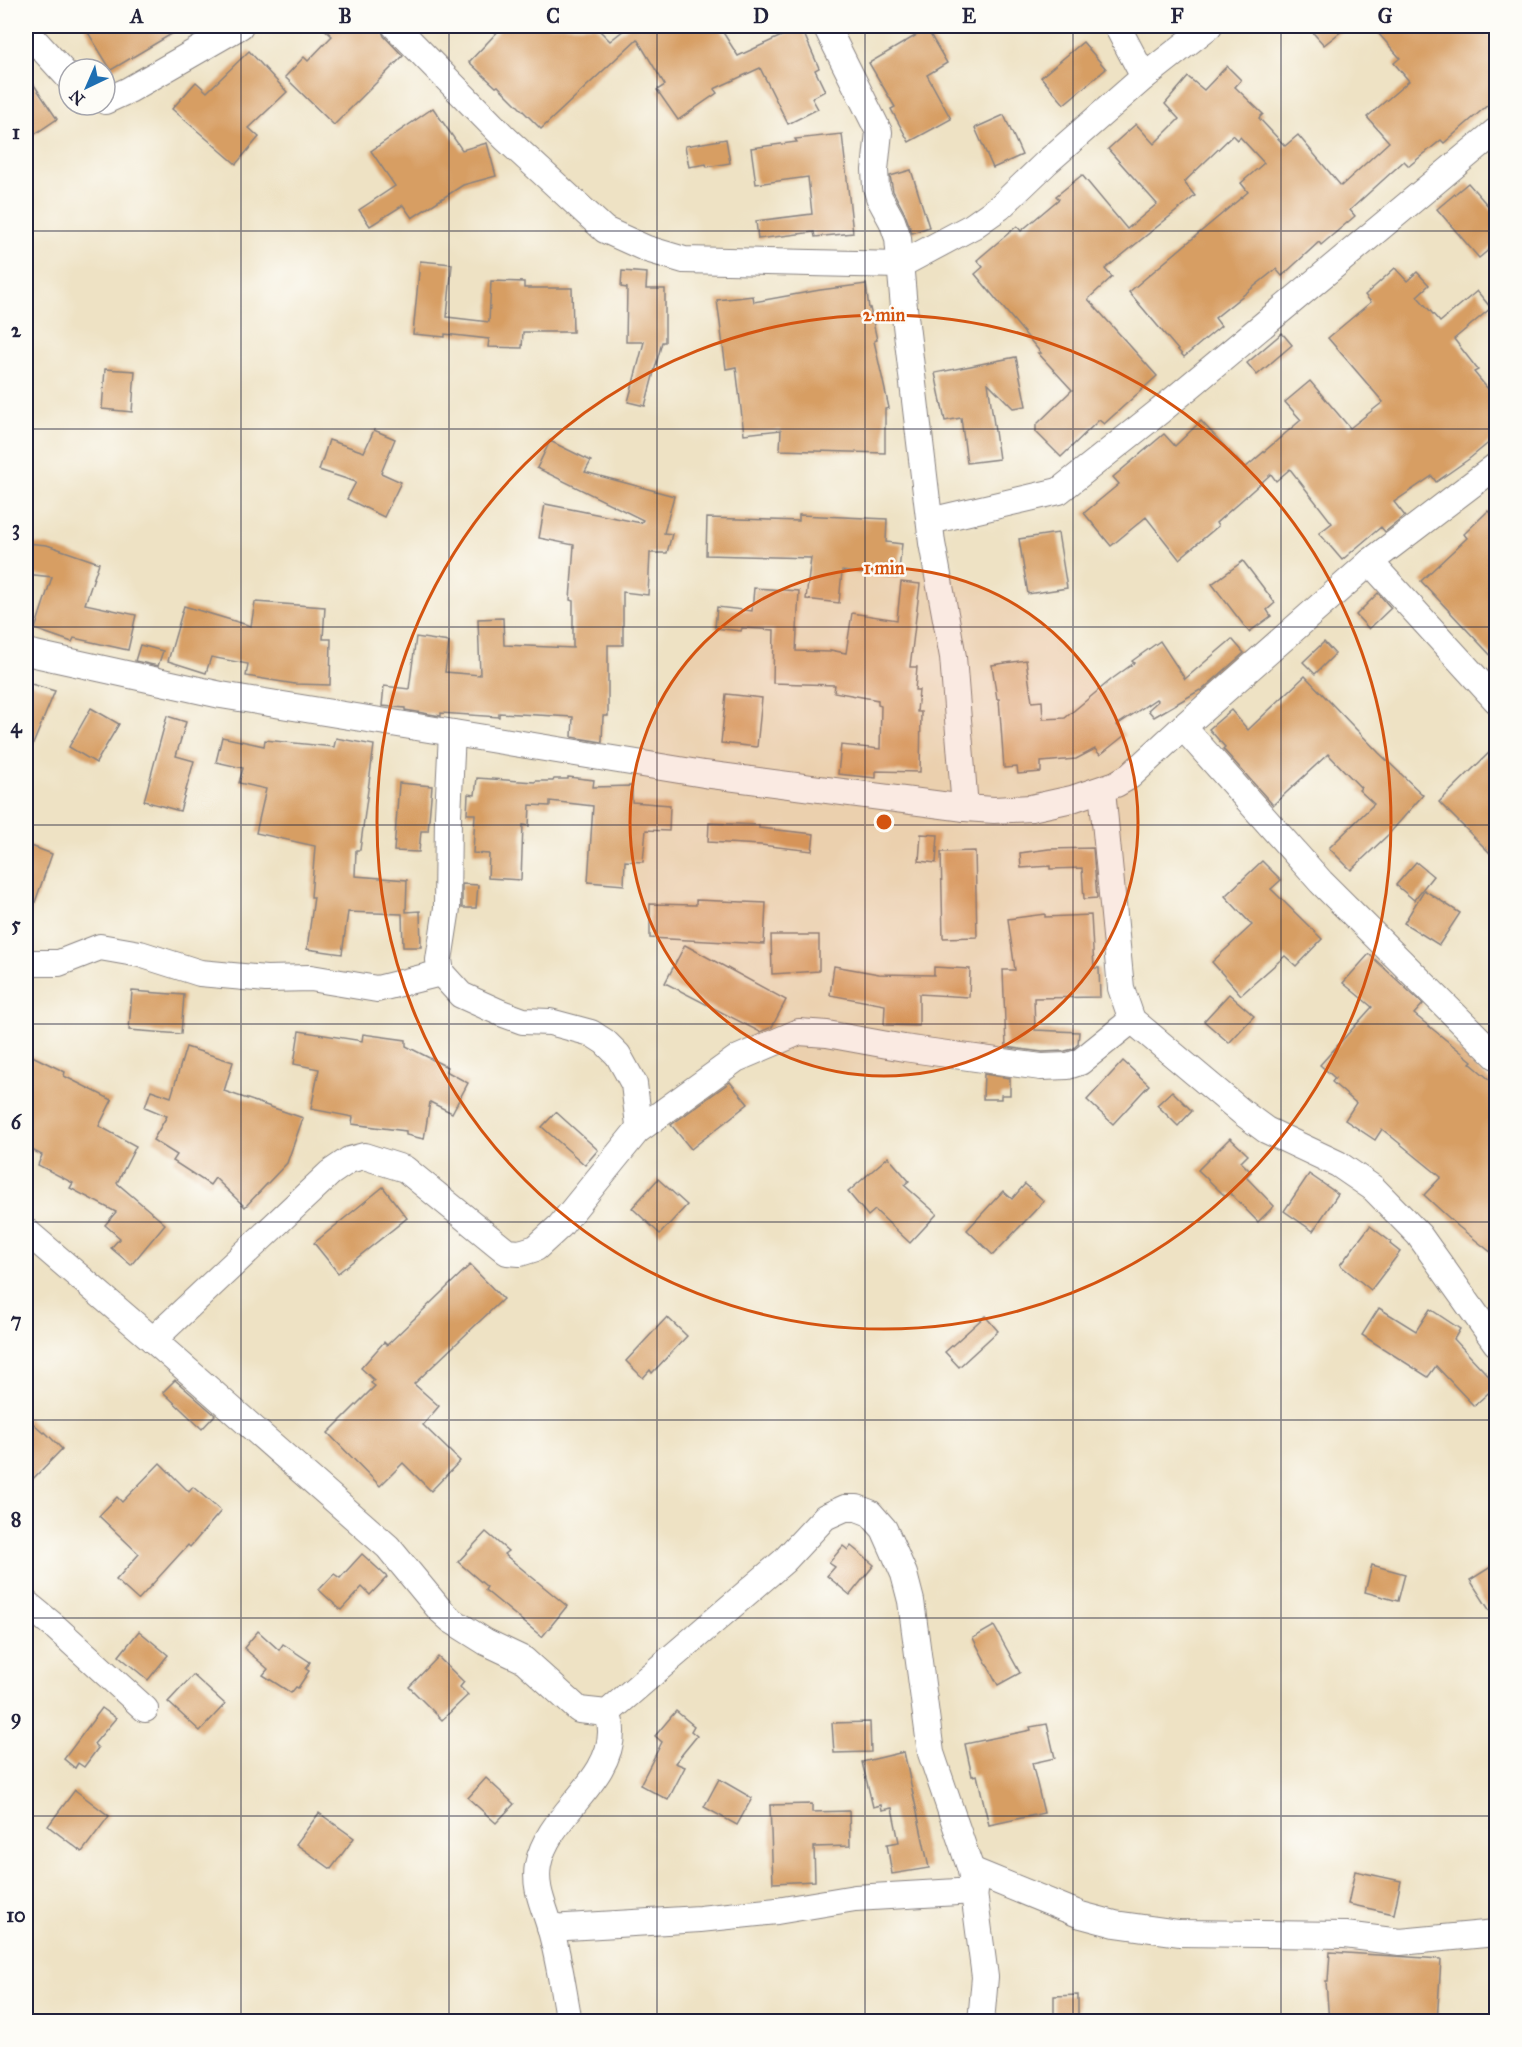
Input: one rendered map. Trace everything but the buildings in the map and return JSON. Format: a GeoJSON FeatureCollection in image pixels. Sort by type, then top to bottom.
{"type":"FeatureCollection","features":[{"type":"Feature","properties":{"kind":"street"},"geometry":{"type":"LineString","coordinates":[[117,96],[240,26]]}},
{"type":"Feature","properties":{"kind":"street"},"geometry":{"type":"LineString","coordinates":[[395,26],[505,138],[604,230],[648,249],[684,260],[900,265],[973,226],[1000,207],[1047,162],[1144,77],[1209,26]]}},
{"type":"Feature","properties":{"kind":"street"},"geometry":{"type":"LineString","coordinates":[[826,26],[879,132],[875,170],[876,187],[898,238],[935,564],[953,657],[965,808]]}},
{"type":"Feature","properties":{"kind":"street"},"geometry":{"type":"LineString","coordinates":[[1117,26],[1144,77]]}},
{"type":"Feature","properties":{"kind":"street"},"geometry":{"type":"LineString","coordinates":[[26,31],[57,65]]}},
{"type":"Feature","properties":{"kind":"street"},"geometry":{"type":"LineString","coordinates":[[930,520],[1059,491],[1160,411],[1497,131]]}},
{"type":"Feature","properties":{"kind":"street"},"geometry":{"type":"LineString","coordinates":[[26,652],[221,695],[704,774],[965,808],[994,810],[1031,808],[1102,790],[1130,776],[1370,562],[1497,466]]}},
{"type":"Feature","properties":{"kind":"street"},"geometry":{"type":"LineString","coordinates":[[1370,562],[1497,700]]}},
{"type":"Feature","properties":{"kind":"street"},"geometry":{"type":"LineString","coordinates":[[1183,727],[1321,882],[1497,1056]]}},
{"type":"Feature","properties":{"kind":"street"},"geometry":{"type":"LineString","coordinates":[[452,733],[447,908],[439,960],[441,973],[461,995],[501,1013],[523,1021],[550,1022],[591,1033],[605,1042],[618,1055],[634,1084],[639,1125],[637,1131]]}},
{"type":"Feature","properties":{"kind":"street"},"geometry":{"type":"LineString","coordinates":[[1102,790],[1121,988],[1132,1020],[1266,1130],[1338,1164],[1373,1188],[1419,1235],[1497,1343]]}},
{"type":"Feature","properties":{"kind":"street"},"geometry":{"type":"LineString","coordinates":[[26,963],[59,963],[100,947],[120,949],[200,973],[266,979],[311,978],[377,989],[441,973]]}},
{"type":"Feature","properties":{"kind":"street"},"geometry":{"type":"LineString","coordinates":[[153,1340],[330,1173],[349,1160],[364,1156],[405,1168],[507,1252],[520,1253],[536,1248],[560,1226],[637,1131],[736,1059],[799,1032],[827,1034],[904,1048],[1041,1067],[1059,1067],[1080,1062],[1132,1020]]}},
{"type":"Feature","properties":{"kind":"street"},"geometry":{"type":"LineString","coordinates":[[29,1241],[153,1340],[388,1547],[451,1620],[486,1642],[524,1660],[579,1710],[607,1713],[784,1561],[825,1517],[844,1508],[857,1508],[870,1513],[884,1529],[904,1574],[910,1601],[931,1753],[973,1880],[985,1977],[981,2022]]}},
{"type":"Feature","properties":{"kind":"street"},"geometry":{"type":"LineString","coordinates":[[26,1603],[145,1709]]}},
{"type":"Feature","properties":{"kind":"street"},"geometry":{"type":"LineString","coordinates":[[569,2022],[550,1928],[537,1890],[538,1867],[543,1847],[557,1824],[586,1789],[601,1766],[609,1745],[611,1730],[607,1713]]}},
{"type":"Feature","properties":{"kind":"street"},"geometry":{"type":"LineString","coordinates":[[550,1928],[700,1919],[777,1911],[973,1880],[1115,1924],[1179,1933],[1345,1935],[1400,1942],[1497,1933]]}}]}
